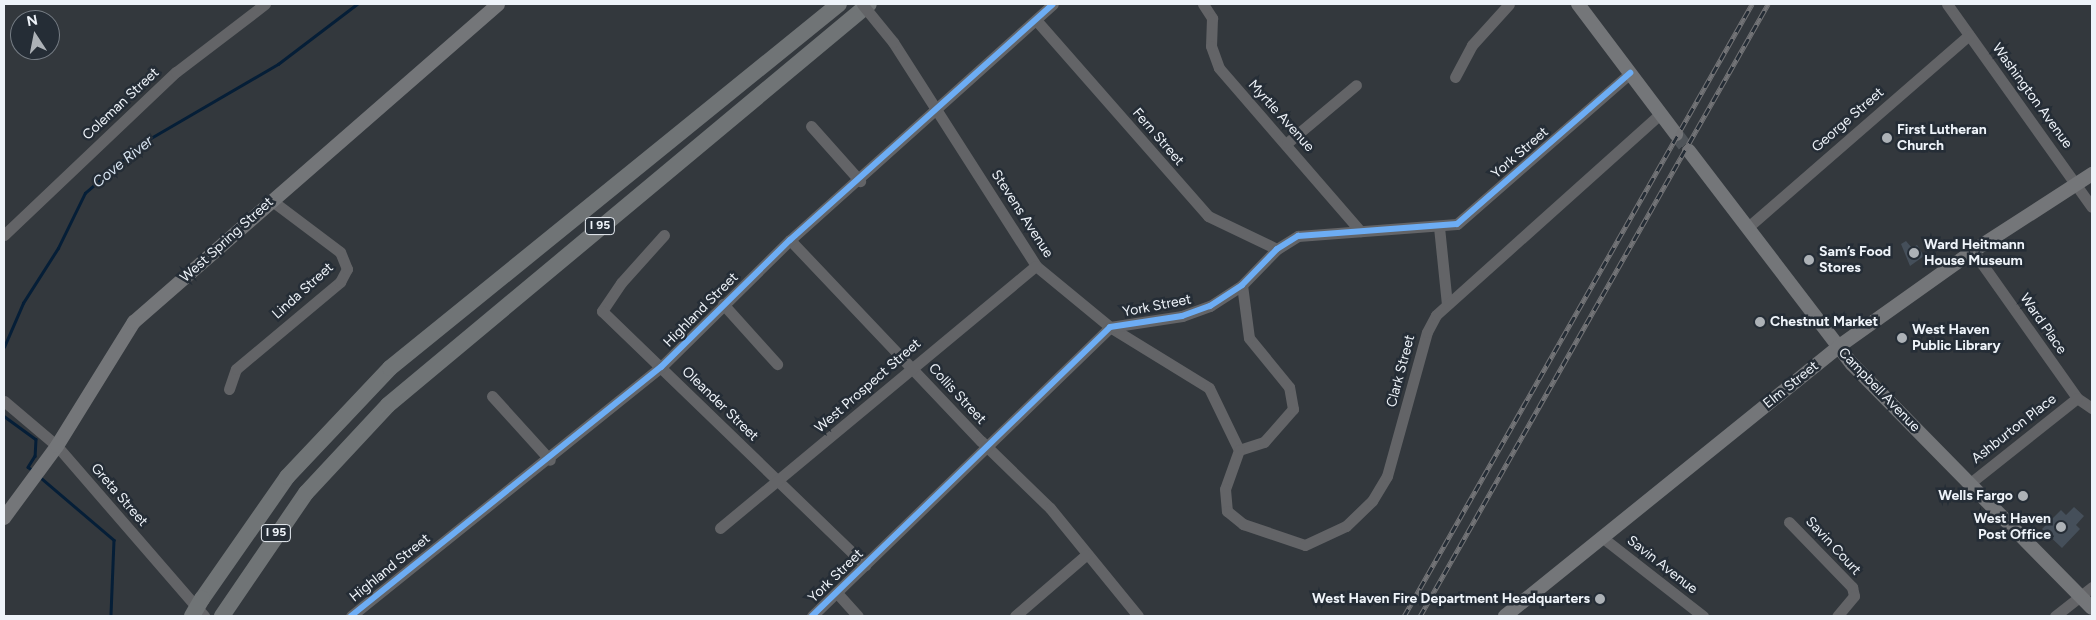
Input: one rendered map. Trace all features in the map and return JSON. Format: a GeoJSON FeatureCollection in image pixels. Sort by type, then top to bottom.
{"type":"FeatureCollection","features":[{"type":"Feature","properties":{"kind":"highway","name":"I 95"},"geometry":{"type":"LineString","coordinates":[[192,616],[282,483],[368,388],[840,4]]}},
{"type":"Feature","properties":{"kind":"highway","name":"I 95"},"geometry":{"type":"LineString","coordinates":[[222,616],[306,494],[393,400],[869,4]]}},
{"type":"Feature","properties":{"kind":"main road","name":"West Spring Street"},"geometry":{"type":"LineString","coordinates":[[4,518],[58,446],[134,322],[271,200],[498,4]]}},
{"type":"Feature","properties":{"kind":"main road"},"geometry":{"type":"LineString","coordinates":[[1578,4],[1676,134]]}},
{"type":"Feature","properties":{"kind":"main road","name":"Campbell Avenue"},"geometry":{"type":"LineString","coordinates":[[1689,151],[1838,347],[1969,484],[2092,608]]}},
{"type":"Feature","properties":{"kind":"main road","name":"Elm Street"},"geometry":{"type":"LineString","coordinates":[[1505,616],[1838,347],[1973,251],[2092,174]]}},
{"type":"Feature","properties":{"kind":"street","name":"Coleman Street"},"geometry":{"type":"LineString","coordinates":[[4,235],[176,72],[266,4]]}},
{"type":"Feature","properties":{"kind":"street","name":"Stevens Avenue"},"geometry":{"type":"LineString","coordinates":[[862,4],[893,42],[1036,266],[1110,327],[1209,388],[1239,450]]}},
{"type":"Feature","properties":{"kind":"street","name":"Highland Street"},"geometry":{"type":"LineString","coordinates":[[351,616],[463,524],[550,460],[661,368],[723,304],[790,240],[860,180],[1053,4]]}},
{"type":"Feature","properties":{"kind":"street"},"geometry":{"type":"LineString","coordinates":[[1455,77],[1472,44],[1508,4]]}},
{"type":"Feature","properties":{"kind":"street","name":"Washington Avenue"},"geometry":{"type":"LineString","coordinates":[[1947,4],[2092,206]]}},
{"type":"Feature","properties":{"kind":"street","name":"Myrtle Avenue"},"geometry":{"type":"LineString","coordinates":[[1206,7],[1216,63],[1360,231]]}},
{"type":"Feature","properties":{"kind":"street","name":"Fern Street"},"geometry":{"type":"LineString","coordinates":[[1036,20],[1208,216],[1276,249]]}},
{"type":"Feature","properties":{"kind":"street","name":"George Street"},"geometry":{"type":"LineString","coordinates":[[1747,228],[1969,35]]}},
{"type":"Feature","properties":{"kind":"street","name":"York Street"},"geometry":{"type":"LineString","coordinates":[[812,616],[1110,327],[1196,312],[1242,285],[1276,249],[1309,234],[1439,227],[1461,221],[1630,73]]}},
{"type":"Feature","properties":{"kind":"street"},"geometry":{"type":"LineString","coordinates":[[1287,144],[1356,85]]}},
{"type":"Feature","properties":{"kind":"street","name":"Clark Street"},"geometry":{"type":"LineString","coordinates":[[1239,450],[1225,489],[1227,511],[1243,524],[1298,544],[1314,544],[1334,535],[1372,501],[1387,476],[1427,332],[1447,304],[1661,113]]}},
{"type":"Feature","properties":{"kind":"street"},"geometry":{"type":"LineString","coordinates":[[811,126],[860,180]]}},
{"type":"Feature","properties":{"kind":"street","name":"Linda Street"},"geometry":{"type":"LineString","coordinates":[[229,389],[236,370],[346,273],[347,262],[340,252],[271,200]]}},
{"type":"Feature","properties":{"kind":"street"},"geometry":{"type":"LineString","coordinates":[[1439,227],[1447,304]]}},
{"type":"Feature","properties":{"kind":"street","name":"Oleander Street"},"geometry":{"type":"LineString","coordinates":[[664,235],[621,283],[602,310],[865,566]]}},
{"type":"Feature","properties":{"kind":"street","name":"Collis Street"},"geometry":{"type":"LineString","coordinates":[[790,240],[987,448],[1050,508],[1086,555],[1138,616]]}},
{"type":"Feature","properties":{"kind":"street","name":"Ward Place"},"geometry":{"type":"LineString","coordinates":[[1973,251],[2077,398],[2092,408]]}},
{"type":"Feature","properties":{"kind":"street","name":"West Prospect Street"},"geometry":{"type":"LineString","coordinates":[[720,528],[1036,266]]}},
{"type":"Feature","properties":{"kind":"street"},"geometry":{"type":"LineString","coordinates":[[1239,450],[1264,442],[1293,409],[1290,387],[1249,338],[1242,285]]}},
{"type":"Feature","properties":{"kind":"street"},"geometry":{"type":"LineString","coordinates":[[723,304],[776,364]]}},
{"type":"Feature","properties":{"kind":"street"},"geometry":{"type":"LineString","coordinates":[[492,396],[550,460]]}},
{"type":"Feature","properties":{"kind":"street","name":"Ashburton Place"},"geometry":{"type":"LineString","coordinates":[[1969,484],[2077,398]]}},
{"type":"Feature","properties":{"kind":"street","name":"Greta Street"},"geometry":{"type":"LineString","coordinates":[[4,401],[58,446],[204,616]]}},
{"type":"Feature","properties":{"kind":"street","name":"Savin Court"},"geometry":{"type":"LineString","coordinates":[[1789,522],[1852,587],[1854,596],[1838,616]]}},
{"type":"Feature","properties":{"kind":"street","name":"Savin Avenue"},"geometry":{"type":"LineString","coordinates":[[1603,538],[1703,616]]}},
{"type":"Feature","properties":{"kind":"street"},"geometry":{"type":"LineString","coordinates":[[1015,616],[1086,555]]}},
{"type":"Feature","properties":{"kind":"street"},"geometry":{"type":"LineString","coordinates":[[2055,616],[2092,587]]}},
{"type":"Feature","properties":{"kind":"street"},"geometry":{"type":"LineString","coordinates":[[837,593],[858,616]]}},
{"type":"Feature","properties":{"kind":"building","name":"Ward Heitmann House Museum"},"geometry":{"type":"Polygon","coordinates":[[[1906,241],[1912,248],[1917,245],[1924,256],[1910,266],[1901,244],[1906,241]]]}},
{"type":"Feature","properties":{"kind":"building","name":"West Haven Post Office"},"geometry":{"type":"Polygon","coordinates":[[[2074,507],[2084,516],[2076,525],[2080,529],[2062,548],[2042,529],[2061,510],[2066,515],[2074,507]]]}},
{"type":"Feature","properties":{"kind":"waterway","name":"Cove River"},"geometry":{"type":"LineString","coordinates":[[4,347],[23,303],[58,248],[85,193],[144,142],[278,64],[357,4]]}},
{"type":"Feature","properties":{"kind":"waterway","name":"Cove River"},"geometry":{"type":"LineString","coordinates":[[4,416],[36,439],[35,456],[28,467],[34,471]]}},
{"type":"Feature","properties":{"kind":"waterway","name":"Cove River"},"geometry":{"type":"LineString","coordinates":[[40,477],[114,540],[111,616]]}},
{"type":"Feature","properties":{"kind":"tunnel"},"geometry":{"type":"LineString","coordinates":[[1676,134],[1689,151]]}},
{"type":"Feature","properties":{"kind":"railway"},"geometry":{"type":"LineString","coordinates":[[1404,616],[1752,4]]}},
{"type":"Feature","properties":{"kind":"railway"},"geometry":{"type":"LineString","coordinates":[[1420,616],[1768,4]]}},
{"type":"Feature","properties":{"kind":"cycle path"},"geometry":{"type":"LineString","coordinates":[[351,616],[661,367],[790,240],[1053,4]]}},
{"type":"Feature","properties":{"kind":"cycle path"},"geometry":{"type":"LineString","coordinates":[[812,616],[1110,327],[1182,316],[1210,306],[1242,285],[1277,249],[1298,236],[1457,224],[1630,73]]}},
{"type":"Feature","properties":{"kind":"place","name":"First Lutheran Church"},"geometry":{"type":"Point","coordinates":[1887,138]}},
{"type":"Feature","properties":{"kind":"place","name":"Ward Heitmann House Museum"},"geometry":{"type":"Point","coordinates":[1914,253]}},
{"type":"Feature","properties":{"kind":"place","name":"Sam’s Food Stores"},"geometry":{"type":"Point","coordinates":[1809,260]}},
{"type":"Feature","properties":{"kind":"place","name":"Chestnut Market"},"geometry":{"type":"Point","coordinates":[1760,322]}},
{"type":"Feature","properties":{"kind":"place","name":"West Haven Public Library"},"geometry":{"type":"Point","coordinates":[1902,338]}},
{"type":"Feature","properties":{"kind":"place","name":"Wells Fargo"},"geometry":{"type":"Point","coordinates":[2023,496]}},
{"type":"Feature","properties":{"kind":"place","name":"West Haven Post Office"},"geometry":{"type":"Point","coordinates":[2061,527]}},
{"type":"Feature","properties":{"kind":"place","name":"West Haven Fire Department Headquarters"},"geometry":{"type":"Point","coordinates":[1600,599]}}]}
